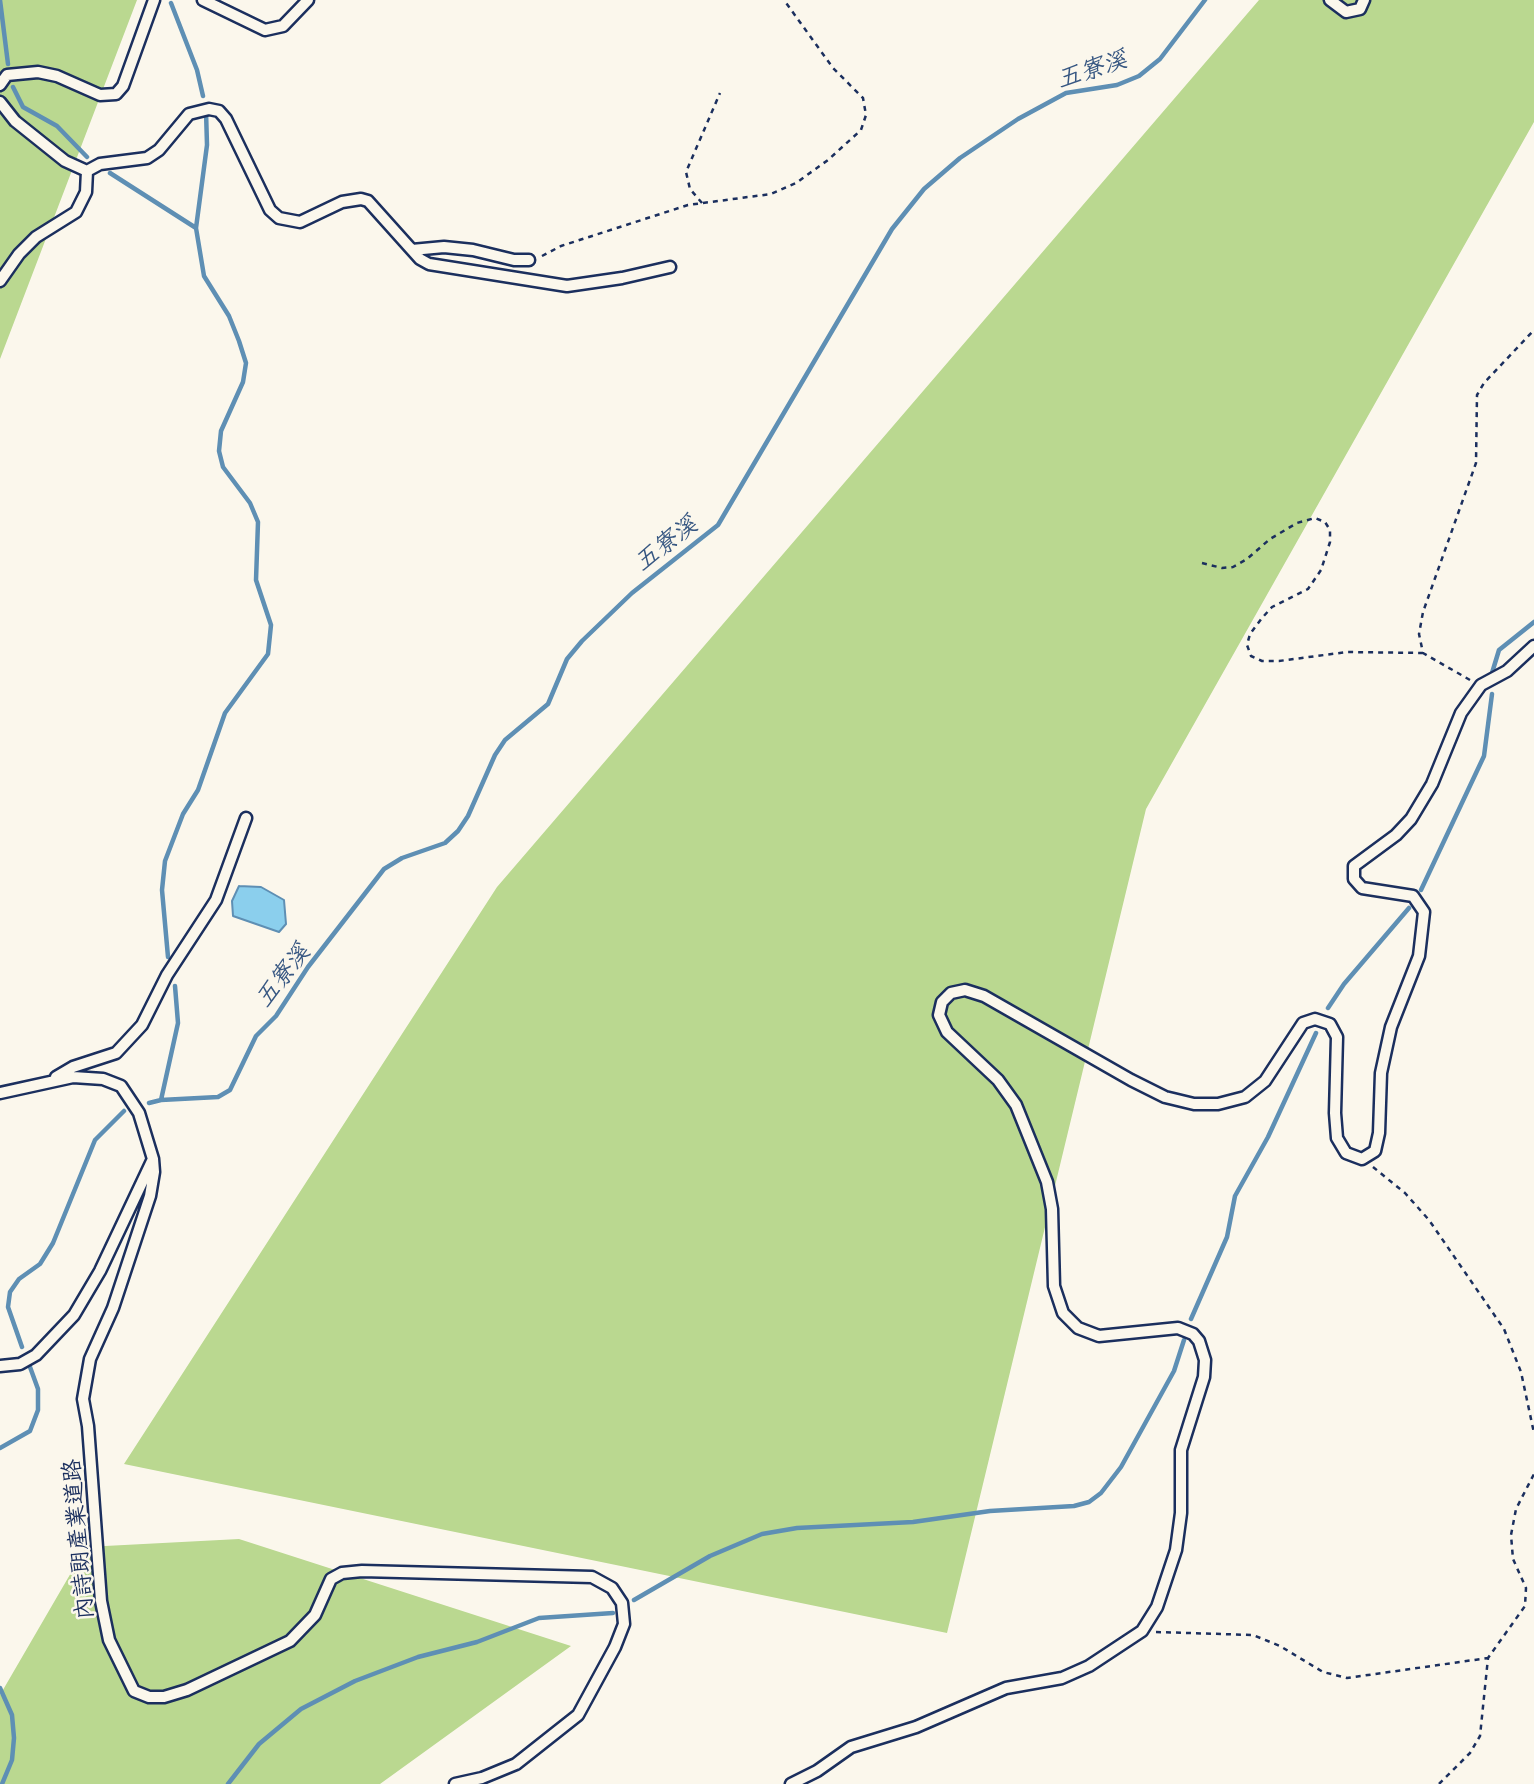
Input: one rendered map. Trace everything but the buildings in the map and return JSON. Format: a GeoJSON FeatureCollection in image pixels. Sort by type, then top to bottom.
{"type":"FeatureCollection","features":[{"type":"Feature","properties":{"kind":"lane"},"geometry":{"type":"LineString","coordinates":[[0,85],[7,75],[38,72],[57,76],[100,95],[116,94],[123,86],[154,0]]}},
{"type":"Feature","properties":{"kind":"lane"},"geometry":{"type":"LineString","coordinates":[[203,0],[265,30],[283,26],[308,0]]}},
{"type":"Feature","properties":{"kind":"lane"},"geometry":{"type":"LineString","coordinates":[[1330,0],[1339,9],[1353,12],[1364,0]]}},
{"type":"Feature","properties":{"kind":"lane"},"geometry":{"type":"LineString","coordinates":[[0,102],[15,121],[65,162],[87,171],[90,175],[86,192],[76,212],[36,237],[19,254],[0,281]]}},
{"type":"Feature","properties":{"kind":"lane"},"geometry":{"type":"LineString","coordinates":[[87,171],[100,164],[147,158],[159,150],[189,114],[209,109],[219,111],[226,119],[270,211],[279,219],[300,222],[342,202],[361,199],[369,201],[412,250],[429,264],[567,286],[622,278],[670,267]]}},
{"type":"Feature","properties":{"kind":"lane"},"geometry":{"type":"LineString","coordinates":[[412,250],[444,247],[514,260],[529,260]]}},
{"type":"Feature","properties":{"kind":"lane"},"geometry":{"type":"LineString","coordinates":[[791,1784],[817,1771],[851,1747],[916,1727],[1006,1688],[1062,1678],[1089,1665],[1142,1631],[1157,1607],[1176,1550],[1181,1513],[1181,1450],[1204,1377],[1205,1360],[1199,1341],[1193,1334],[1178,1328],[1098,1336],[1078,1328],[1063,1313],[1054,1286],[1052,1209],[1047,1182],[1016,1105],[998,1080],[947,1032],[939,1015],[942,1002],[951,993],[965,990],[984,996],[1165,1097],[1194,1104],[1218,1104],[1245,1097],[1265,1081],[1303,1023],[1315,1019],[1330,1024],[1337,1037],[1337,1138],[1346,1153],[1362,1159],[1375,1151],[1379,1133],[1381,1073],[1391,1027],[1419,956],[1424,912],[1413,896],[1362,888],[1354,879],[1354,866],[1396,835],[1411,819],[1432,784],[1461,713],[1481,685],[1507,671],[1534,646]]}},
{"type":"Feature","properties":{"kind":"lane"},"geometry":{"type":"LineString","coordinates":[[53,1080],[72,1067],[116,1053],[142,1025],[167,975],[216,900],[246,818]]}},
{"type":"Feature","properties":{"kind":"lane","name":"內詩朗產業道路"},"geometry":{"type":"LineString","coordinates":[[0,1093],[19,1091],[53,1080],[73,1077],[103,1079],[121,1086],[139,1112],[153,1159],[150,1196],[113,1308],[90,1359],[83,1399],[88,1426],[102,1601],[109,1640],[134,1691],[149,1697],[164,1697],[244,1664],[290,1641],[315,1615],[331,1579],[342,1573],[592,1577],[612,1588],[622,1603],[624,1624],[615,1647],[578,1715],[516,1764],[482,1778],[456,1784]]}},
{"type":"Feature","properties":{"kind":"lane"},"geometry":{"type":"LineString","coordinates":[[0,1366],[20,1364],[36,1355],[86,1299],[153,1159]]}},
{"type":"Feature","properties":{"kind":"path"},"geometry":{"type":"LineString","coordinates":[[529,260],[561,246],[702,203],[771,194],[796,183],[828,160],[861,130],[866,115],[863,98],[833,68],[784,0]]}},
{"type":"Feature","properties":{"kind":"path"},"geometry":{"type":"LineString","coordinates":[[702,203],[690,189],[686,172],[720,93]]}},
{"type":"Feature","properties":{"kind":"path"},"geometry":{"type":"LineString","coordinates":[[1423,653],[1419,634],[1423,612],[1476,463],[1477,395],[1484,383],[1534,330]]}},
{"type":"Feature","properties":{"kind":"path"},"geometry":{"type":"LineString","coordinates":[[1202,563],[1222,568],[1233,567],[1247,559],[1269,539],[1297,523],[1315,518],[1325,522],[1330,530],[1330,542],[1321,570],[1308,589],[1272,607],[1262,618],[1250,634],[1247,645],[1251,656],[1262,661],[1279,661],[1347,652],[1423,653],[1481,685]]}},
{"type":"Feature","properties":{"kind":"path"},"geometry":{"type":"LineString","coordinates":[[1362,1159],[1405,1193],[1429,1220],[1504,1329],[1521,1372],[1534,1433]]}},
{"type":"Feature","properties":{"kind":"path"},"geometry":{"type":"LineString","coordinates":[[1439,1784],[1470,1753],[1480,1736],[1488,1658],[1525,1606],[1526,1588],[1513,1559],[1511,1535],[1516,1508],[1534,1474]]}},
{"type":"Feature","properties":{"kind":"path"},"geometry":{"type":"LineString","coordinates":[[1142,1631],[1253,1635],[1280,1646],[1323,1672],[1347,1678],[1488,1658]]}},
{"type":"Feature","properties":{"kind":"green space"},"geometry":{"type":"Polygon","coordinates":[[[0,0],[137,0],[0,359],[0,0]]]}},
{"type":"Feature","properties":{"kind":"green space"},"geometry":{"type":"Polygon","coordinates":[[[1259,0],[1534,0],[1534,122],[1146,809],[947,1633],[124,1464],[497,887],[1259,0]]]}},
{"type":"Feature","properties":{"kind":"green space"},"geometry":{"type":"Polygon","coordinates":[[[239,1539],[571,1646],[380,1784],[0,1784],[0,1695],[86,1547],[239,1539]]]}},
{"type":"Feature","properties":{"kind":"water"},"geometry":{"type":"Polygon","coordinates":[[[239,886],[261,887],[284,900],[286,924],[279,932],[233,916],[232,901],[239,886]]]}},
{"type":"Feature","properties":{"kind":"waterway"},"geometry":{"type":"LineString","coordinates":[[0,0],[8,64]]}},
{"type":"Feature","properties":{"kind":"waterway","name":"五寮溪"},"geometry":{"type":"LineString","coordinates":[[149,1103],[218,1097],[230,1090],[256,1036],[276,1016],[308,967],[384,869],[402,858],[445,843],[458,831],[468,816],[495,755],[505,740],[548,704],[567,659],[582,641],[632,593],[718,525],[892,229],[924,189],[960,158],[1018,119],[1066,93],[1117,85],[1139,76],[1160,59],[1205,0]]}},
{"type":"Feature","properties":{"kind":"waterway"},"geometry":{"type":"LineString","coordinates":[[171,3],[197,70],[203,96]]}},
{"type":"Feature","properties":{"kind":"waterway"},"geometry":{"type":"LineString","coordinates":[[13,87],[23,107],[57,126],[87,157]]}},
{"type":"Feature","properties":{"kind":"waterway"},"geometry":{"type":"LineString","coordinates":[[196,228],[207,145],[206,111]]}},
{"type":"Feature","properties":{"kind":"waterway"},"geometry":{"type":"LineString","coordinates":[[110,173],[196,228],[204,276],[229,316],[239,341],[246,363],[243,382],[221,431],[219,451],[223,467],[250,503],[258,522],[256,580],[271,625],[268,654],[225,713],[198,790],[183,814],[165,861],[162,890],[168,957]]}},
{"type":"Feature","properties":{"kind":"waterway"},"geometry":{"type":"LineString","coordinates":[[1492,673],[1499,650],[1534,622]]}},
{"type":"Feature","properties":{"kind":"waterway"},"geometry":{"type":"LineString","coordinates":[[1421,890],[1484,756],[1492,694]]}},
{"type":"Feature","properties":{"kind":"waterway"},"geometry":{"type":"LineString","coordinates":[[1328,1008],[1344,984],[1409,908]]}},
{"type":"Feature","properties":{"kind":"waterway"},"geometry":{"type":"LineString","coordinates":[[161,1100],[178,1023],[175,986]]}},
{"type":"Feature","properties":{"kind":"waterway"},"geometry":{"type":"LineString","coordinates":[[1191,1319],[1227,1237],[1235,1196],[1268,1137],[1316,1033]]}},
{"type":"Feature","properties":{"kind":"waterway","name":"五寮溪"},"geometry":{"type":"LineString","coordinates":[[22,1347],[8,1307],[10,1292],[19,1279],[40,1264],[53,1243],[95,1140],[124,1111]]}},
{"type":"Feature","properties":{"kind":"waterway"},"geometry":{"type":"LineString","coordinates":[[634,1600],[710,1556],[762,1534],[797,1528],[913,1522],[990,1511],[1074,1506],[1089,1502],[1101,1493],[1121,1467],[1174,1371],[1184,1340]]}},
{"type":"Feature","properties":{"kind":"waterway","name":"五寮溪"},"geometry":{"type":"LineString","coordinates":[[0,1448],[30,1431],[38,1410],[38,1389],[30,1367]]}},
{"type":"Feature","properties":{"kind":"waterway"},"geometry":{"type":"LineString","coordinates":[[228,1784],[259,1744],[301,1709],[355,1681],[418,1657],[477,1642],[539,1618],[613,1613]]}},
{"type":"Feature","properties":{"kind":"waterway","name":"五寮溪"},"geometry":{"type":"LineString","coordinates":[[0,1688],[12,1715],[14,1738],[12,1760],[2,1784]]}}]}
